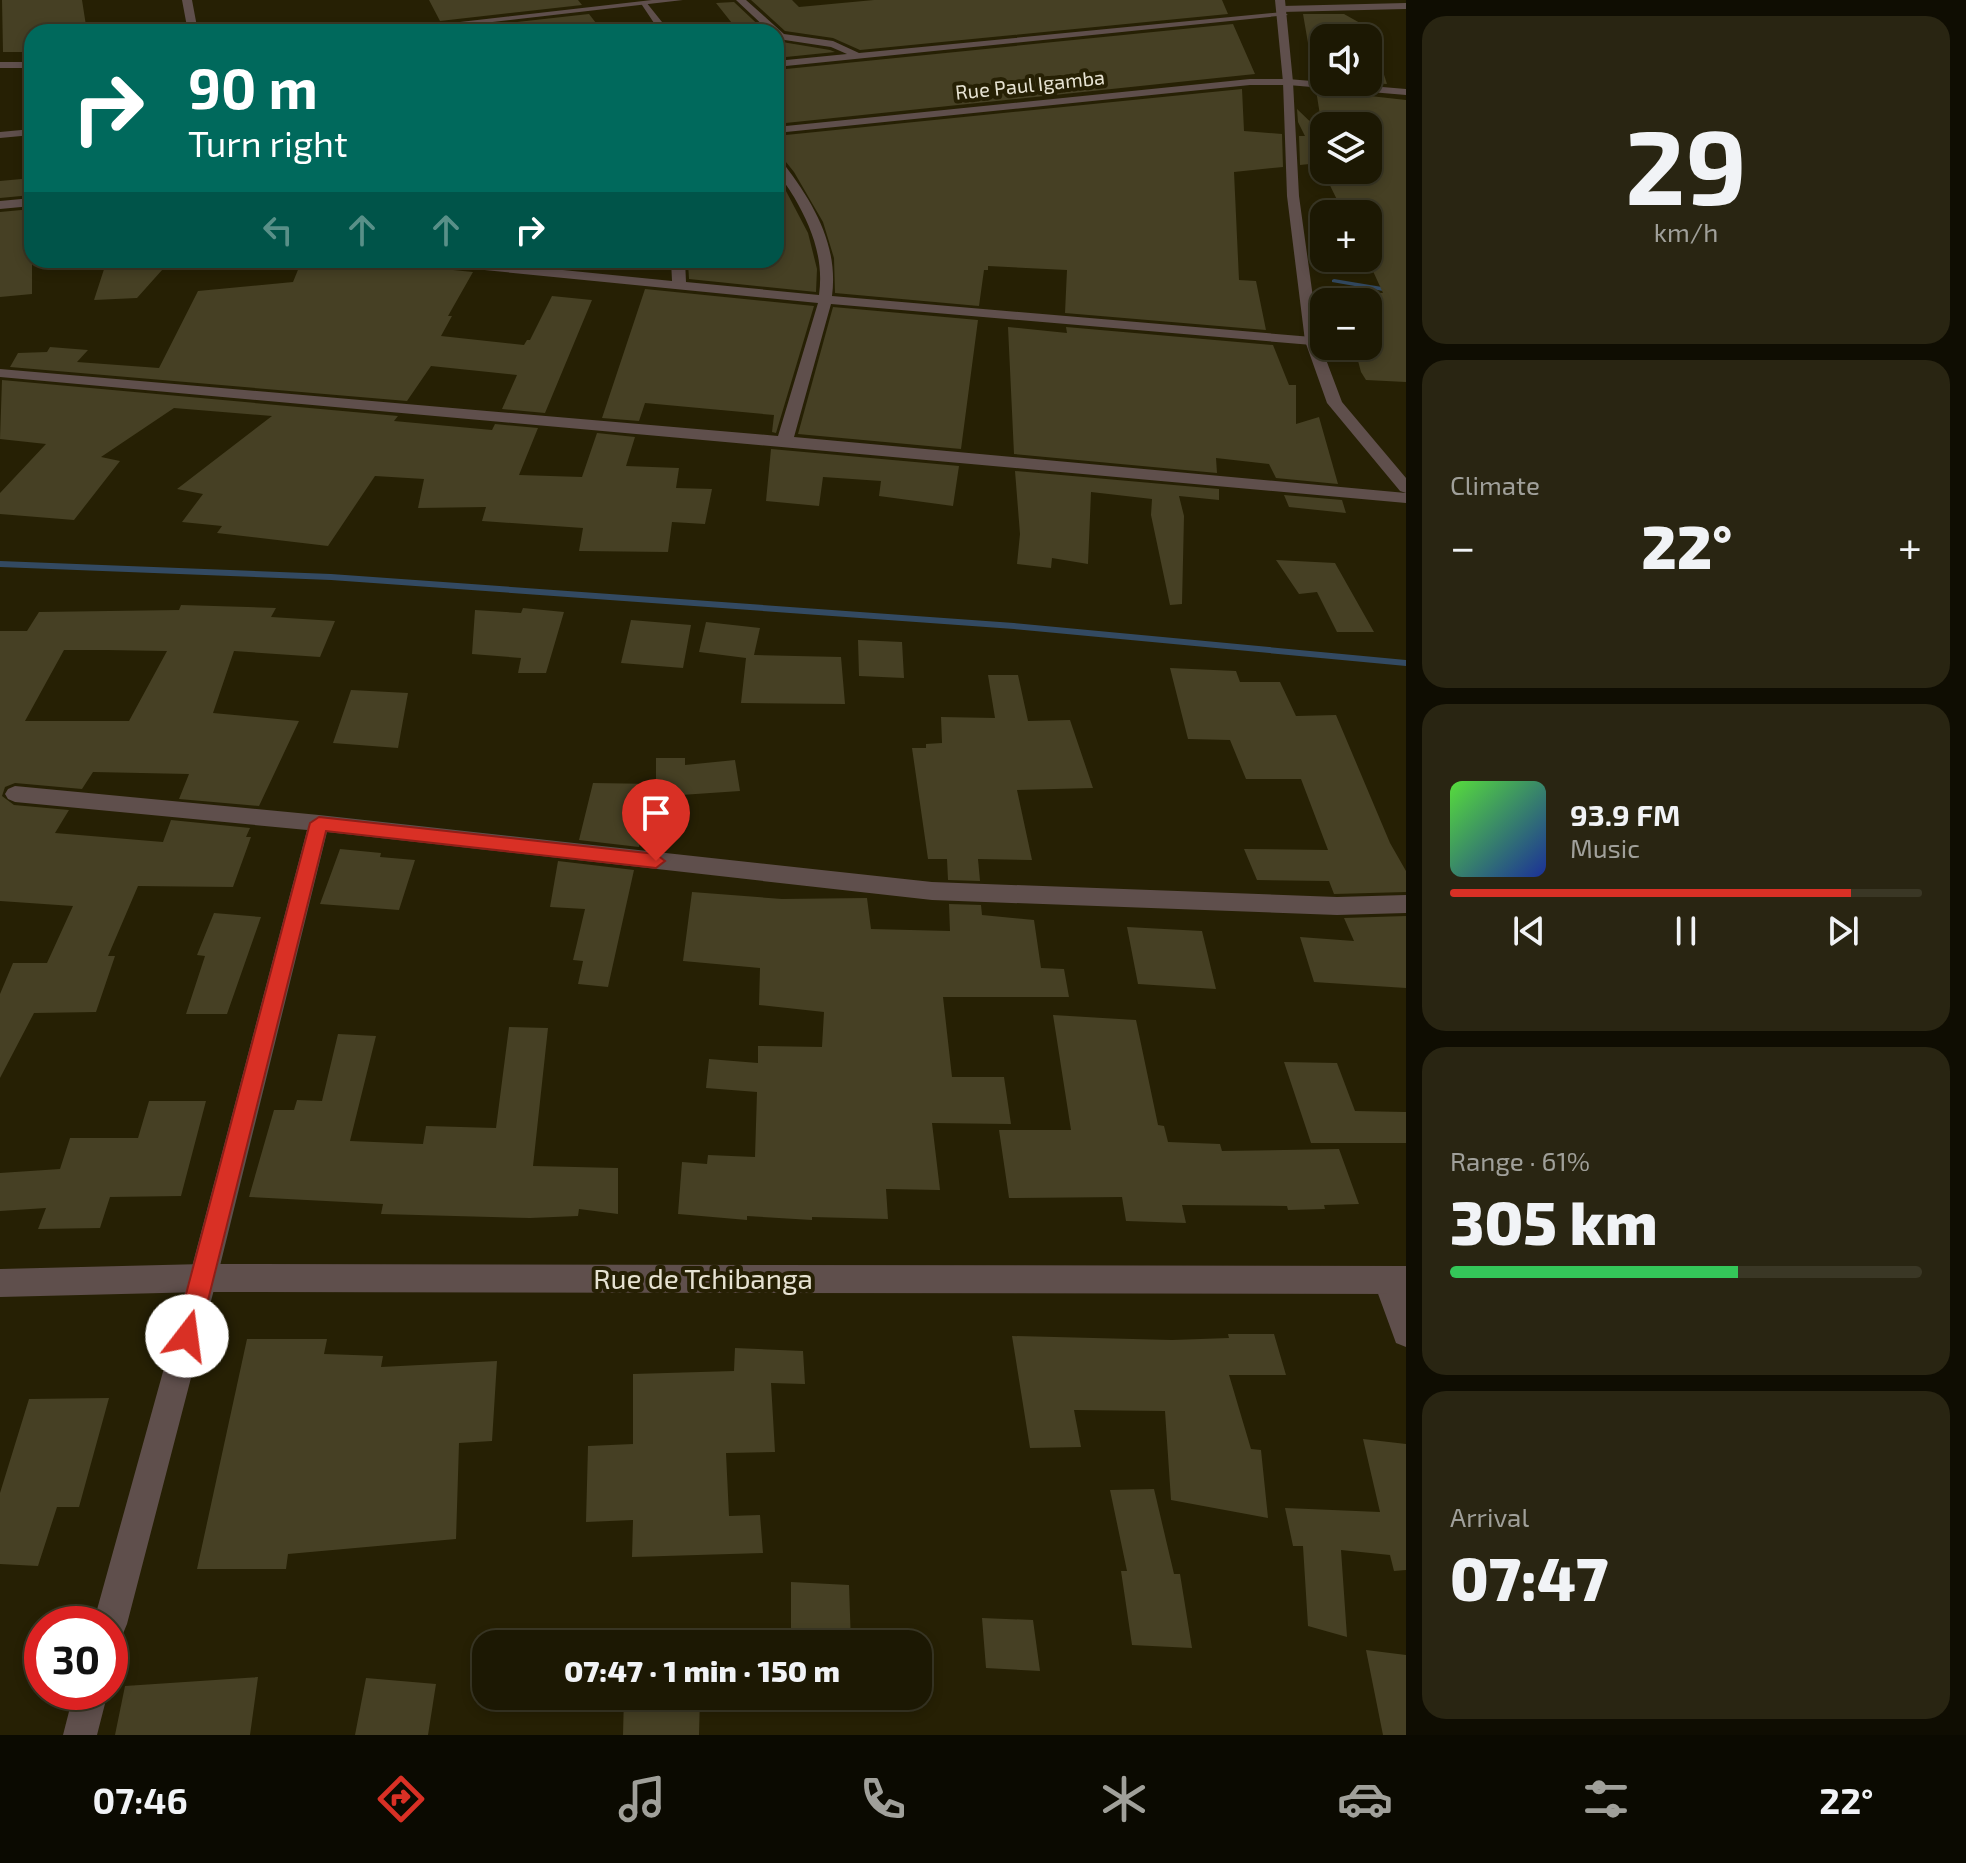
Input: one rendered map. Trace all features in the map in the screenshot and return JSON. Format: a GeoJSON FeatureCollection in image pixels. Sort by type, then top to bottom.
{"type":"FeatureCollection","features":[{"type":"Feature","properties":{"kind":"street"},"geometry":{"type":"LineString","coordinates":[[187,0],[192,24]]}},
{"type":"Feature","properties":{"kind":"street"},"geometry":{"type":"LineString","coordinates":[[454,24],[678,0]]}},
{"type":"Feature","properties":{"kind":"street"},"geometry":{"type":"LineString","coordinates":[[741,0],[767,24]]}},
{"type":"Feature","properties":{"kind":"street"},"geometry":{"type":"LineString","coordinates":[[643,4],[659,24]]}},
{"type":"Feature","properties":{"kind":"street"},"geometry":{"type":"LineString","coordinates":[[784,63],[1282,8],[1406,6]]}},
{"type":"Feature","properties":{"kind":"street"},"geometry":{"type":"LineString","coordinates":[[1282,8],[1293,196],[1310,326]]}},
{"type":"Feature","properties":{"kind":"street"},"geometry":{"type":"LineString","coordinates":[[784,37],[833,44],[860,56]]}},
{"type":"Feature","properties":{"kind":"street"},"geometry":{"type":"LineString","coordinates":[[0,65],[24,65]]}},
{"type":"Feature","properties":{"kind":"street","name":"Rue Paul Igamba"},"geometry":{"type":"LineString","coordinates":[[784,129],[1237,83],[1288,82],[1406,92]]}},
{"type":"Feature","properties":{"kind":"street"},"geometry":{"type":"LineString","coordinates":[[0,135],[24,133]]}},
{"type":"Feature","properties":{"kind":"street"},"geometry":{"type":"LineString","coordinates":[[784,174],[818,231],[827,265],[826,300],[784,443]]}},
{"type":"Feature","properties":{"kind":"street"},"geometry":{"type":"LineString","coordinates":[[0,205],[24,203]]}},
{"type":"Feature","properties":{"kind":"street"},"geometry":{"type":"LineString","coordinates":[[505,268],[826,300],[1310,341]]}},
{"type":"Feature","properties":{"kind":"street"},"geometry":{"type":"LineString","coordinates":[[678,268],[679,285]]}},
{"type":"Feature","properties":{"kind":"street"},"geometry":{"type":"LineString","coordinates":[[1319,360],[1335,403],[1406,488]]}},
{"type":"Feature","properties":{"kind":"street"},"geometry":{"type":"LineString","coordinates":[[0,373],[784,443],[1062,464],[1406,498]]}},
{"type":"Feature","properties":{"kind":"street"},"geometry":{"type":"LineString","coordinates":[[15,794],[319,823],[932,891],[1337,906],[1406,904]]}},
{"type":"Feature","properties":{"kind":"street"},"geometry":{"type":"LineString","coordinates":[[115,1606],[203,1278],[319,823]]}},
{"type":"Feature","properties":{"kind":"street","name":"Rue de Tchibanga"},"geometry":{"type":"LineString","coordinates":[[0,1283],[203,1278],[1396,1280]]}},
{"type":"Feature","properties":{"kind":"street"},"geometry":{"type":"LineString","coordinates":[[1396,1280],[1406,1333]]}},
{"type":"Feature","properties":{"kind":"street"},"geometry":{"type":"LineString","coordinates":[[80,1735],[86,1710]]}},
{"type":"Feature","properties":{"kind":"building"},"geometry":{"type":"Polygon","coordinates":[[[2,0],[82,0],[86,24],[24,24],[24,52],[3,52],[2,0]]]}},
{"type":"Feature","properties":{"kind":"building"},"geometry":{"type":"Polygon","coordinates":[[[429,0],[578,0],[582,5],[440,21],[429,0]]]}},
{"type":"Feature","properties":{"kind":"building"},"geometry":{"type":"Polygon","coordinates":[[[751,0],[792,0],[799,7],[874,0],[1222,0],[1228,14],[860,50],[833,38],[785,31],[784,24],[777,24],[751,0]]]}},
{"type":"Feature","properties":{"kind":"building"},"geometry":{"type":"Polygon","coordinates":[[[734,2],[757,24],[733,24],[716,3],[734,2]]]}},
{"type":"Feature","properties":{"kind":"building"},"geometry":{"type":"Polygon","coordinates":[[[589,14],[597,24],[499,24],[589,14]]]}},
{"type":"Feature","properties":{"kind":"building"},"geometry":{"type":"Polygon","coordinates":[[[1303,14],[1344,14],[1362,24],[1310,24],[1310,55],[1303,14]]]}},
{"type":"Feature","properties":{"kind":"building"},"geometry":{"type":"Polygon","coordinates":[[[1233,24],[1255,74],[784,123],[784,69],[1233,24]]]}},
{"type":"Feature","properties":{"kind":"building"},"geometry":{"type":"Polygon","coordinates":[[[784,42],[830,50],[835,52],[784,57],[784,42]]]}},
{"type":"Feature","properties":{"kind":"building"},"geometry":{"type":"Polygon","coordinates":[[[1242,89],[1244,131],[1282,134],[1283,167],[1234,172],[1239,280],[1256,281],[1266,330],[1065,313],[1067,270],[988,266],[988,270],[984,270],[979,306],[835,293],[834,258],[823,222],[784,160],[784,135],[1242,89]]]}},
{"type":"Feature","properties":{"kind":"building"},"geometry":{"type":"Polygon","coordinates":[[[1317,96],[1406,100],[1406,382],[1366,380],[1358,360],[1382,360],[1383,293],[1373,272],[1382,272],[1382,200],[1337,200],[1329,184],[1382,184],[1382,112],[1320,112],[1317,96]]]}},
{"type":"Feature","properties":{"kind":"building"},"geometry":{"type":"Polygon","coordinates":[[[1297,109],[1310,122],[1310,164],[1300,165],[1299,136],[1305,136],[1298,122],[1297,109]]]}},
{"type":"Feature","properties":{"kind":"building"},"geometry":{"type":"Polygon","coordinates":[[[24,179],[24,196],[0,198],[0,181],[24,179]]]}},
{"type":"Feature","properties":{"kind":"building"},"geometry":{"type":"Polygon","coordinates":[[[784,187],[808,233],[817,269],[816,292],[689,279],[688,268],[784,268],[784,187]]]}},
{"type":"Feature","properties":{"kind":"building"},"geometry":{"type":"Polygon","coordinates":[[[24,210],[24,268],[32,268],[32,294],[0,297],[0,212],[24,210]]]}},
{"type":"Feature","properties":{"kind":"building"},"geometry":{"type":"Polygon","coordinates":[[[104,268],[164,268],[137,298],[94,300],[104,268]]]}},
{"type":"Feature","properties":{"kind":"building"},"geometry":{"type":"Polygon","coordinates":[[[299,268],[433,268],[473,272],[448,316],[452,316],[441,336],[524,345],[530,340],[552,296],[592,300],[545,413],[502,409],[517,375],[431,366],[407,401],[10,367],[18,353],[47,352],[50,347],[88,350],[77,362],[159,368],[198,291],[293,282],[299,268]]]}},
{"type":"Feature","properties":{"kind":"building"},"geometry":{"type":"Polygon","coordinates":[[[645,289],[814,306],[776,433],[772,432],[774,415],[645,403],[639,421],[602,418],[645,289]]]}},
{"type":"Feature","properties":{"kind":"building"},"geometry":{"type":"Polygon","coordinates":[[[833,307],[978,320],[961,449],[798,434],[833,307]]]}},
{"type":"Feature","properties":{"kind":"building"},"geometry":{"type":"Polygon","coordinates":[[[1008,327],[1067,333],[1066,327],[1273,345],[1289,385],[1296,385],[1296,424],[1319,417],[1338,484],[1276,478],[1269,464],[1216,458],[1217,473],[1014,454],[1008,327]]]}},
{"type":"Feature","properties":{"kind":"building"},"geometry":{"type":"Polygon","coordinates":[[[2,380],[398,416],[394,421],[492,430],[495,424],[538,428],[519,475],[582,477],[597,433],[635,437],[626,466],[679,468],[676,488],[712,489],[705,524],[672,522],[668,552],[579,551],[583,528],[482,521],[486,507],[418,508],[424,479],[375,476],[328,546],[217,533],[222,526],[182,522],[203,494],[177,489],[272,416],[174,408],[101,457],[120,461],[74,520],[0,514],[0,493],[46,444],[0,439],[2,380]]]}},
{"type":"Feature","properties":{"kind":"building"},"geometry":{"type":"Polygon","coordinates":[[[771,449],[959,466],[953,506],[879,496],[881,481],[823,477],[819,506],[766,501],[771,449]]]}},
{"type":"Feature","properties":{"kind":"building"},"geometry":{"type":"Polygon","coordinates":[[[1015,471],[1219,489],[1219,500],[1179,496],[1184,516],[1182,604],[1170,605],[1151,515],[1152,499],[1091,492],[1088,564],[1052,558],[1051,568],[1017,564],[1020,534],[1015,471]]]}},
{"type":"Feature","properties":{"kind":"building"},"geometry":{"type":"Polygon","coordinates":[[[1284,495],[1342,500],[1346,513],[1289,507],[1284,495]]]}},
{"type":"Feature","properties":{"kind":"building"},"geometry":{"type":"Polygon","coordinates":[[[1276,560],[1335,563],[1374,632],[1337,632],[1317,592],[1299,594],[1276,560]]]}},
{"type":"Feature","properties":{"kind":"building"},"geometry":{"type":"Polygon","coordinates":[[[181,605],[276,608],[271,617],[335,621],[320,657],[234,651],[213,713],[299,721],[259,806],[179,799],[189,774],[93,772],[82,789],[15,783],[5,787],[2,796],[14,805],[69,810],[55,833],[163,842],[171,820],[250,828],[246,837],[251,837],[233,887],[138,886],[108,956],[115,956],[96,1012],[34,1013],[0,1078],[0,994],[13,963],[47,963],[73,906],[0,901],[0,631],[27,631],[39,612],[179,610],[181,605]],[[64,650],[25,721],[129,721],[167,651],[64,650]]]}},
{"type":"Feature","properties":{"kind":"building"},"geometry":{"type":"Polygon","coordinates":[[[523,608],[564,612],[546,673],[518,673],[521,658],[472,654],[475,610],[521,613],[523,608]]]}},
{"type":"Feature","properties":{"kind":"building"},"geometry":{"type":"Polygon","coordinates":[[[631,620],[691,625],[683,668],[621,663],[631,620]]]}},
{"type":"Feature","properties":{"kind":"building"},"geometry":{"type":"Polygon","coordinates":[[[706,622],[760,628],[754,655],[841,657],[845,704],[741,703],[746,658],[699,652],[706,622]]]}},
{"type":"Feature","properties":{"kind":"building"},"geometry":{"type":"Polygon","coordinates":[[[858,640],[902,642],[904,678],[859,676],[858,640]]]}},
{"type":"Feature","properties":{"kind":"building"},"geometry":{"type":"Polygon","coordinates":[[[1170,668],[1236,671],[1240,682],[1280,682],[1296,716],[1336,715],[1390,843],[1406,871],[1406,892],[1334,894],[1329,881],[1257,880],[1244,849],[1328,850],[1301,779],[1246,779],[1230,740],[1188,739],[1170,668]]]}},
{"type":"Feature","properties":{"kind":"building"},"geometry":{"type":"Polygon","coordinates":[[[988,675],[1018,675],[1028,721],[1070,720],[1093,788],[1017,790],[1032,860],[978,859],[980,881],[948,880],[947,859],[928,859],[912,748],[942,743],[941,717],[995,718],[988,675]]]}},
{"type":"Feature","properties":{"kind":"building"},"geometry":{"type":"Polygon","coordinates":[[[351,690],[408,693],[398,748],[333,743],[351,690]]]}},
{"type":"Feature","properties":{"kind":"building"},"geometry":{"type":"Polygon","coordinates":[[[656,758],[685,758],[685,765],[735,760],[740,791],[681,795],[679,833],[642,831],[639,847],[579,840],[593,783],[656,784],[656,758]]]}},
{"type":"Feature","properties":{"kind":"building"},"geometry":{"type":"Polygon","coordinates":[[[340,849],[415,860],[399,910],[320,904],[340,849]]]}},
{"type":"Feature","properties":{"kind":"building"},"geometry":{"type":"Polygon","coordinates":[[[558,861],[634,870],[608,987],[578,984],[583,961],[573,960],[585,909],[550,907],[558,861]]]}},
{"type":"Feature","properties":{"kind":"building"},"geometry":{"type":"Polygon","coordinates":[[[692,892],[782,899],[867,898],[871,929],[950,931],[949,904],[981,905],[982,915],[1034,920],[1041,968],[1064,969],[1069,997],[943,997],[952,1077],[1004,1077],[1011,1124],[932,1123],[940,1190],[886,1189],[888,1219],[812,1217],[812,1220],[747,1216],[747,1220],[678,1214],[682,1162],[707,1164],[708,1155],[755,1157],[757,1092],[706,1088],[709,1059],[758,1063],[758,1046],[822,1047],[824,1012],[759,1005],[760,968],[683,961],[692,892]]]}},
{"type":"Feature","properties":{"kind":"building"},"geometry":{"type":"Polygon","coordinates":[[[214,913],[261,917],[227,1014],[186,1014],[205,956],[197,955],[214,913]]]}},
{"type":"Feature","properties":{"kind":"building"},"geometry":{"type":"Polygon","coordinates":[[[1406,916],[1406,988],[1314,982],[1300,937],[1354,941],[1344,918],[1406,916]]]}},
{"type":"Feature","properties":{"kind":"building"},"geometry":{"type":"Polygon","coordinates":[[[1127,927],[1202,931],[1216,989],[1138,984],[1127,927]]]}},
{"type":"Feature","properties":{"kind":"building"},"geometry":{"type":"Polygon","coordinates":[[[1053,1015],[1136,1020],[1158,1125],[1164,1126],[1168,1142],[1220,1144],[1222,1151],[1339,1149],[1359,1204],[1288,1210],[1287,1206],[1182,1205],[1186,1223],[1126,1221],[1122,1197],[1009,1198],[999,1130],[1071,1130],[1053,1015]]]}},
{"type":"Feature","properties":{"kind":"building"},"geometry":{"type":"Polygon","coordinates":[[[509,1027],[548,1028],[533,1166],[618,1168],[618,1214],[579,1209],[578,1216],[530,1218],[381,1214],[383,1204],[249,1197],[274,1110],[294,1110],[297,1100],[322,1101],[338,1034],[376,1036],[350,1141],[423,1144],[426,1126],[496,1128],[509,1027]]]}},
{"type":"Feature","properties":{"kind":"building"},"geometry":{"type":"Polygon","coordinates":[[[1284,1062],[1337,1063],[1355,1111],[1406,1112],[1406,1143],[1311,1143],[1284,1062]]]}},
{"type":"Feature","properties":{"kind":"building"},"geometry":{"type":"Polygon","coordinates":[[[149,1101],[206,1101],[181,1196],[110,1197],[100,1228],[38,1229],[46,1208],[0,1211],[0,1173],[60,1169],[70,1138],[138,1138],[149,1101]]]}},
{"type":"Feature","properties":{"kind":"building"},"geometry":{"type":"Polygon","coordinates":[[[1228,1334],[1274,1334],[1286,1375],[1229,1375],[1251,1449],[1261,1450],[1268,1518],[1171,1500],[1165,1411],[1074,1410],[1081,1447],[1030,1448],[1012,1336],[1172,1340],[1229,1338],[1228,1334]]]}},
{"type":"Feature","properties":{"kind":"building"},"geometry":{"type":"Polygon","coordinates":[[[247,1339],[327,1339],[324,1354],[383,1356],[381,1367],[497,1361],[492,1441],[459,1443],[456,1539],[288,1554],[286,1569],[197,1569],[247,1339]]]}},
{"type":"Feature","properties":{"kind":"building"},"geometry":{"type":"Polygon","coordinates":[[[735,1348],[803,1351],[805,1384],[771,1383],[775,1452],[726,1453],[729,1516],[760,1515],[763,1553],[632,1557],[633,1520],[586,1522],[588,1446],[633,1444],[633,1374],[734,1371],[735,1348]]]}},
{"type":"Feature","properties":{"kind":"building"},"geometry":{"type":"Polygon","coordinates":[[[109,1398],[79,1507],[57,1507],[38,1566],[0,1564],[0,1493],[29,1399],[109,1398]]]}},
{"type":"Feature","properties":{"kind":"building"},"geometry":{"type":"Polygon","coordinates":[[[1363,1439],[1406,1444],[1406,1570],[1394,1571],[1390,1555],[1341,1550],[1347,1637],[1308,1626],[1303,1546],[1293,1546],[1285,1508],[1380,1512],[1363,1439]]]}},
{"type":"Feature","properties":{"kind":"building"},"geometry":{"type":"Polygon","coordinates":[[[1154,1489],[1174,1574],[1180,1574],[1192,1648],[1132,1645],[1121,1571],[1127,1571],[1110,1490],[1154,1489]]]}},
{"type":"Feature","properties":{"kind":"building"},"geometry":{"type":"Polygon","coordinates":[[[791,1582],[849,1585],[851,1630],[791,1630],[791,1582]]]}},
{"type":"Feature","properties":{"kind":"building"},"geometry":{"type":"Polygon","coordinates":[[[982,1618],[1033,1620],[1040,1671],[986,1668],[982,1618]]]}},
{"type":"Feature","properties":{"kind":"building"},"geometry":{"type":"Polygon","coordinates":[[[1366,1650],[1406,1655],[1406,1735],[1383,1735],[1366,1650]]]}},
{"type":"Feature","properties":{"kind":"building"},"geometry":{"type":"Polygon","coordinates":[[[258,1677],[250,1735],[115,1735],[120,1710],[128,1710],[128,1686],[258,1677]]]}},
{"type":"Feature","properties":{"kind":"building"},"geometry":{"type":"Polygon","coordinates":[[[366,1678],[436,1684],[428,1735],[355,1735],[366,1678]]]}},
{"type":"Feature","properties":{"kind":"building"},"geometry":{"type":"Polygon","coordinates":[[[624,1710],[700,1710],[699,1735],[623,1735],[624,1710]]]}},
{"type":"Feature","properties":{"kind":"waterway"},"geometry":{"type":"LineString","coordinates":[[1334,281],[1406,293]]}},
{"type":"Feature","properties":{"kind":"waterway"},"geometry":{"type":"LineString","coordinates":[[0,564],[331,577],[1014,626],[1406,663]]}},
{"type":"Feature","properties":{"kind":"route"},"geometry":{"type":"LineString","coordinates":[[187,1336],[319,823],[656,861]]}}]}
